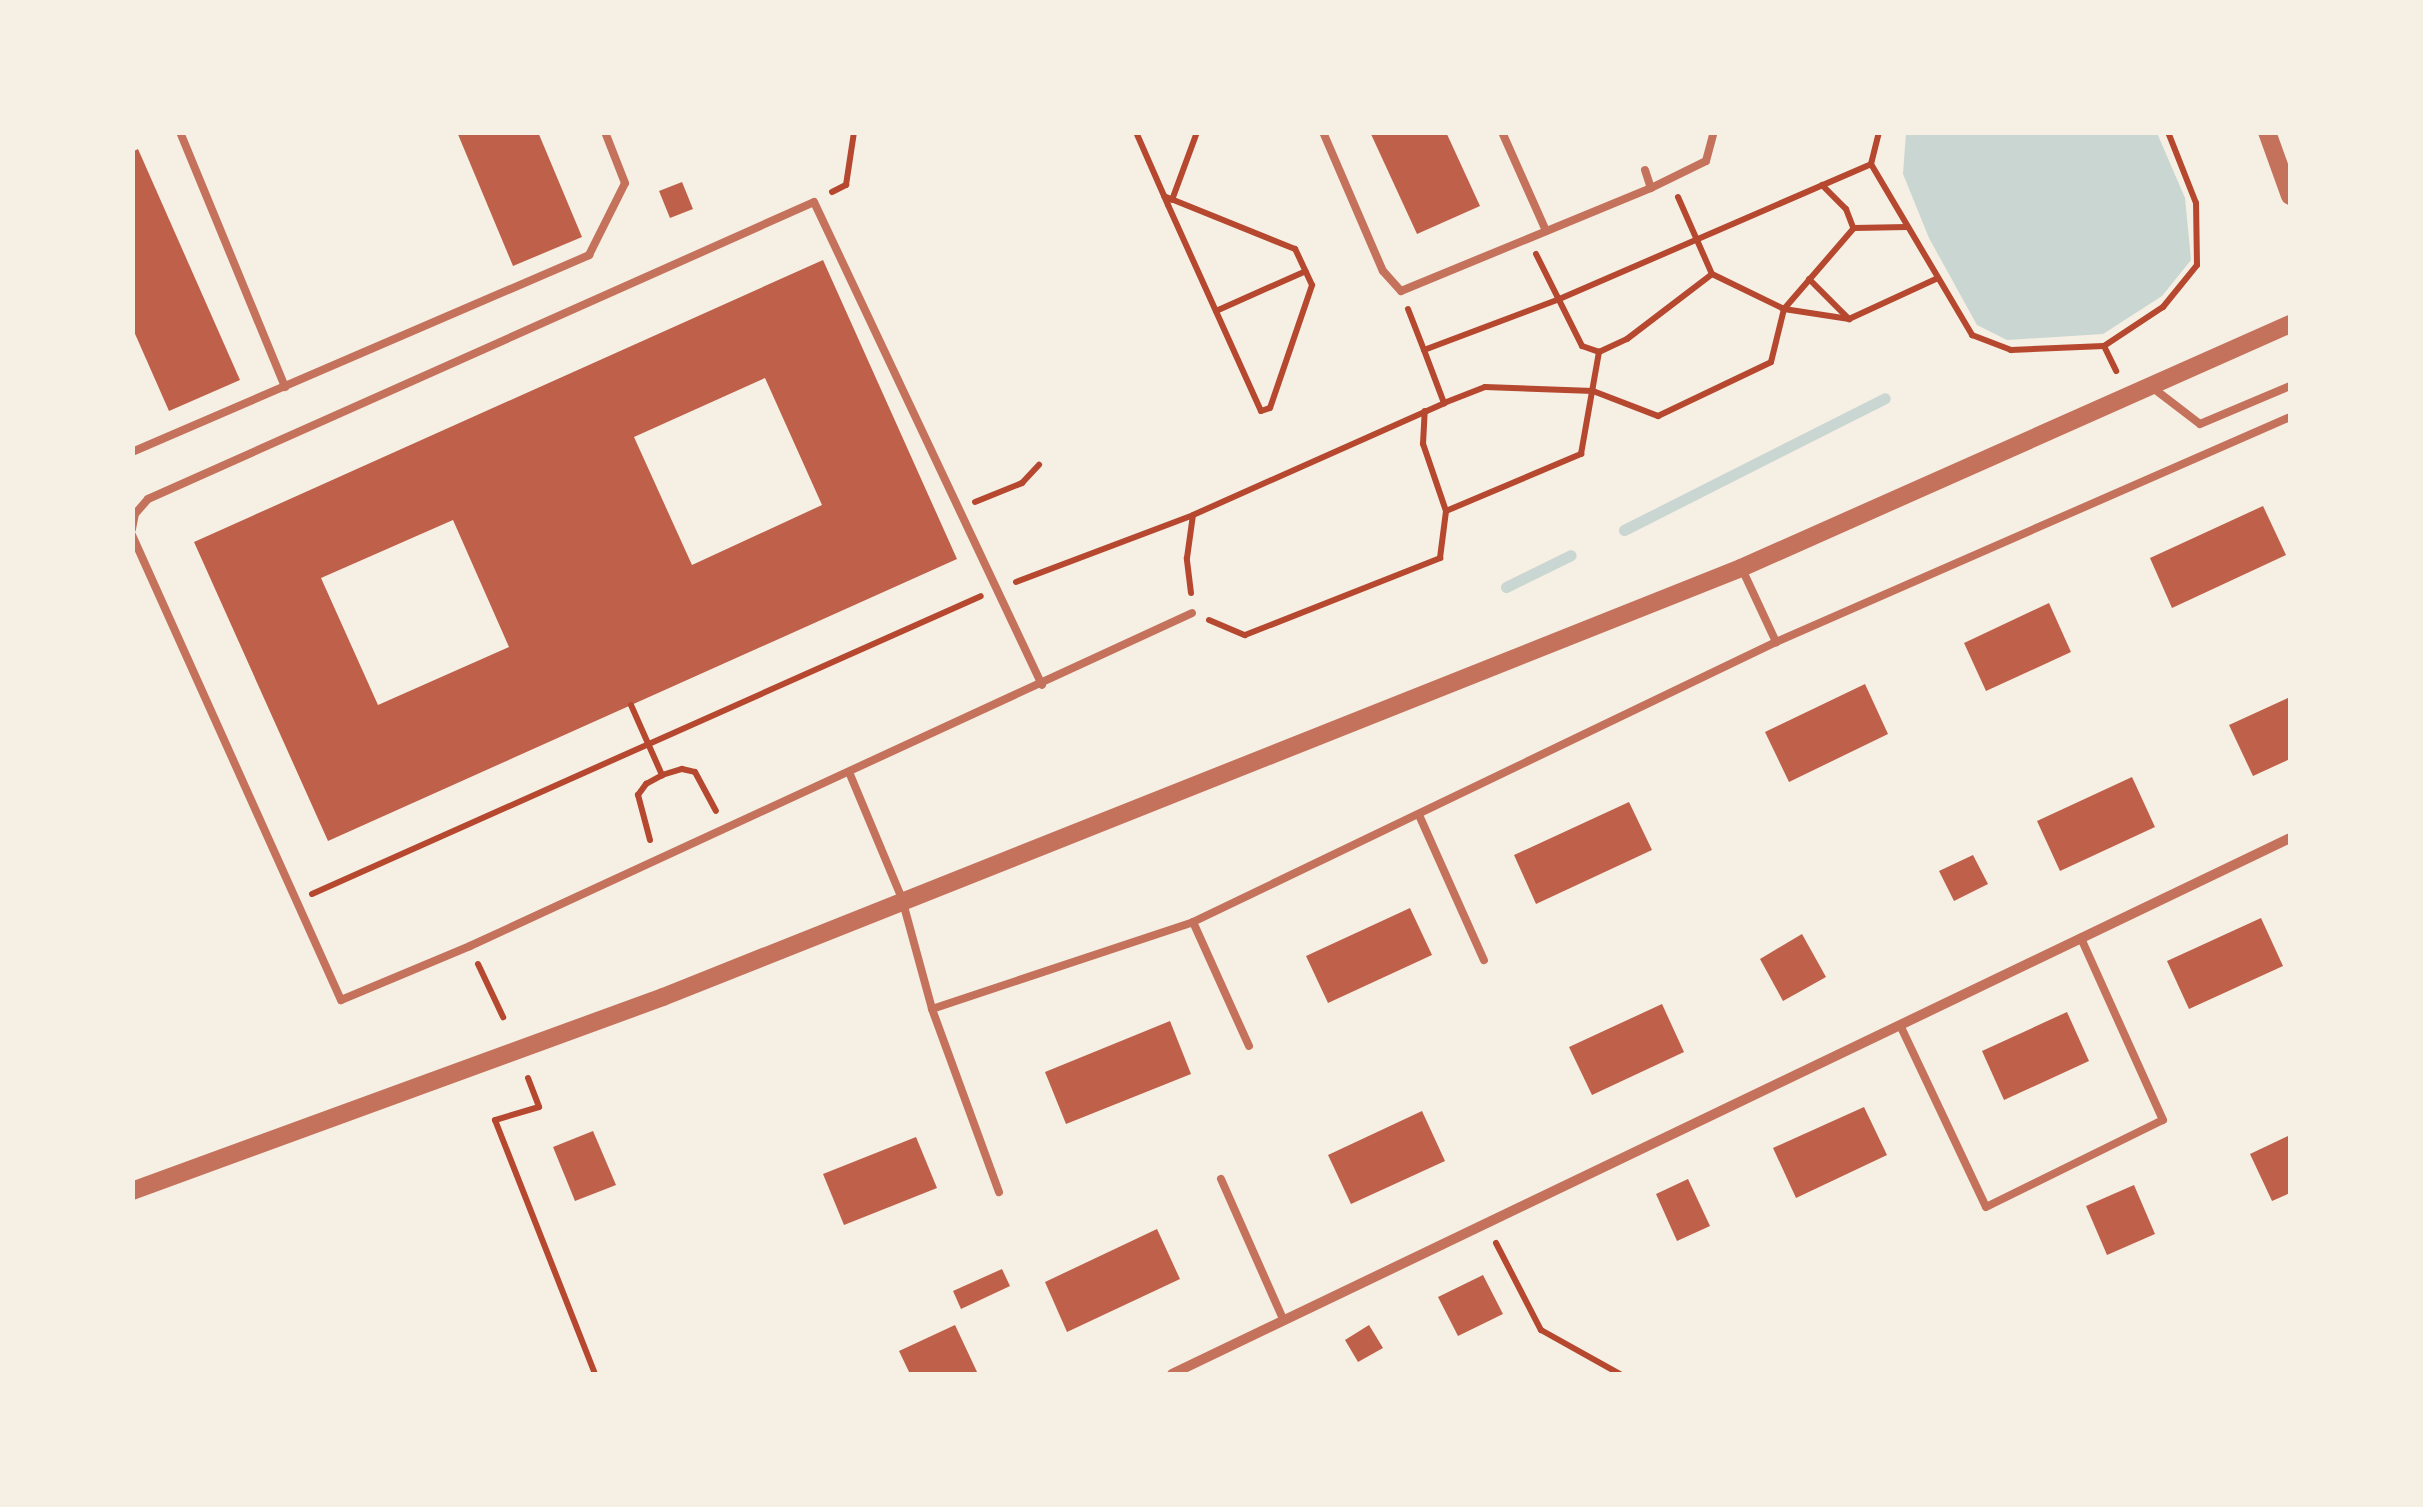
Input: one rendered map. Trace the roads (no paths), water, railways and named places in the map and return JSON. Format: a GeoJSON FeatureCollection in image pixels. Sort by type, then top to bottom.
{"type":"FeatureCollection","features":[{"type":"Feature","properties":{"kind":"street"},"geometry":{"type":"LineString","coordinates":[[2267,132],[2290,196]]}},
{"type":"Feature","properties":{"kind":"street"},"geometry":{"type":"LineString","coordinates":[[132,1190],[664,997],[902,899],[1742,568],[2290,324]]}},
{"type":"Feature","properties":{"kind":"street"},"geometry":{"type":"LineString","coordinates":[[1172,1374],[2289,842]]}},
{"type":"Feature","properties":{"kind":"lane"},"geometry":{"type":"LineString","coordinates":[[180,132],[284,386]]}},
{"type":"Feature","properties":{"kind":"lane"},"geometry":{"type":"LineString","coordinates":[[132,452],[590,255],[625,183],[605,132]]}},
{"type":"Feature","properties":{"kind":"lane"},"geometry":{"type":"LineString","coordinates":[[1322,132],[1383,271],[1401,291],[1652,188],[1706,161],[1714,132]]}},
{"type":"Feature","properties":{"kind":"lane"},"geometry":{"type":"LineString","coordinates":[[1502,132],[1546,231]]}},
{"type":"Feature","properties":{"kind":"lane"},"geometry":{"type":"LineString","coordinates":[[1645,170],[1652,188]]}},
{"type":"Feature","properties":{"kind":"lane"},"geometry":{"type":"LineString","coordinates":[[1042,685],[814,202],[148,499],[135,514],[132,532],[341,1000],[470,946],[1042,685],[1192,613]]}},
{"type":"Feature","properties":{"kind":"lane"},"geometry":{"type":"LineString","coordinates":[[2150,385],[2200,424],[2290,386]]}},
{"type":"Feature","properties":{"kind":"lane"},"geometry":{"type":"LineString","coordinates":[[932,1009],[1193,922],[1776,642],[2290,417]]}},
{"type":"Feature","properties":{"kind":"lane"},"geometry":{"type":"LineString","coordinates":[[1742,568],[1776,642]]}},
{"type":"Feature","properties":{"kind":"lane"},"geometry":{"type":"LineString","coordinates":[[849,772],[902,899],[932,1009],[1000,1192]]}},
{"type":"Feature","properties":{"kind":"lane"},"geometry":{"type":"LineString","coordinates":[[1420,815],[1484,960]]}},
{"type":"Feature","properties":{"kind":"lane"},"geometry":{"type":"LineString","coordinates":[[1193,922],[1249,1046]]}},
{"type":"Feature","properties":{"kind":"lane"},"geometry":{"type":"LineString","coordinates":[[1900,1025],[1986,1207],[2163,1120],[2082,938]]}},
{"type":"Feature","properties":{"kind":"lane"},"geometry":{"type":"LineString","coordinates":[[1220,1179],[1284,1321]]}},
{"type":"Feature","properties":{"kind":"waterway"},"geometry":{"type":"LineString","coordinates":[[1624,530],[1885,398]]}},
{"type":"Feature","properties":{"kind":"waterway"},"geometry":{"type":"LineString","coordinates":[[1506,587],[1571,555]]}}]}
